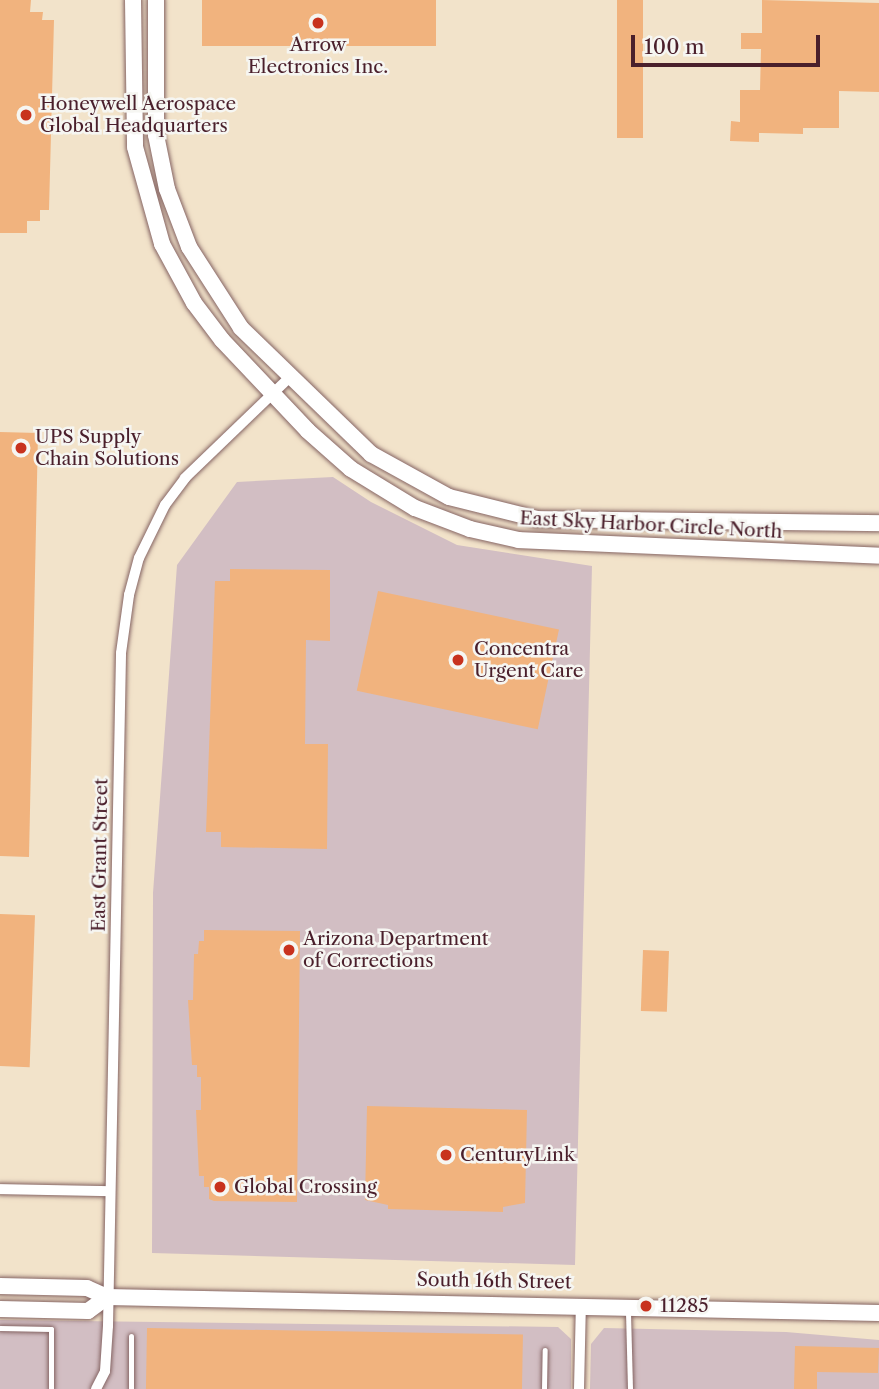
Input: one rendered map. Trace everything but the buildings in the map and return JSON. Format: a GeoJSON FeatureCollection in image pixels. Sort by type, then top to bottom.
{"type":"FeatureCollection","features":[{"type":"Feature","properties":{"kind":"street","name":"East Sky Harbor Circle North"},"geometry":{"type":"LineString","coordinates":[[133,0],[132,125],[141,179],[162,244],[200,312],[272,394],[328,450],[372,483],[429,513],[494,536],[571,545],[879,556]]}},
{"type":"Feature","properties":{"kind":"street","name":"East Sky Harbor Circle North"},"geometry":{"type":"LineString","coordinates":[[156,0],[154,116],[163,172],[181,230],[214,293],[289,378],[344,432],[390,467],[449,497],[511,516],[579,522],[879,523]]}},
{"type":"Feature","properties":{"kind":"street"},"geometry":{"type":"LineString","coordinates":[[162,244],[175,252],[198,283],[214,293]]}},
{"type":"Feature","properties":{"kind":"street","name":"East Grant Street"},"geometry":{"type":"LineString","coordinates":[[96,1389],[105,1371],[121,653],[129,595],[139,558],[165,505],[185,478],[289,378]]}},
{"type":"Feature","properties":{"kind":"street"},"geometry":{"type":"LineString","coordinates":[[0,1189],[108,1191]]}},
{"type":"Feature","properties":{"kind":"street","name":"South 16th Street"},"geometry":{"type":"LineString","coordinates":[[0,1286],[87,1288],[107,1297],[581,1304],[879,1312]]}},
{"type":"Feature","properties":{"kind":"street","name":"South 16th Street"},"geometry":{"type":"LineString","coordinates":[[0,1308],[88,1311],[107,1297]]}},
{"type":"Feature","properties":{"kind":"street"},"geometry":{"type":"LineString","coordinates":[[579,1389],[581,1304]]}},
{"type":"Feature","properties":{"kind":"lane"},"geometry":{"type":"LineString","coordinates":[[628,1305],[630,1389]]}},
{"type":"Feature","properties":{"kind":"lane"},"geometry":{"type":"LineString","coordinates":[[0,1328],[51,1329],[51,1389]]}},
{"type":"Feature","properties":{"kind":"lane"},"geometry":{"type":"LineString","coordinates":[[131,1336],[131,1389]]}},
{"type":"Feature","properties":{"kind":"lane"},"geometry":{"type":"LineString","coordinates":[[544,1389],[545,1350]]}},
{"type":"Feature","properties":{"kind":"shaded area"},"geometry":{"type":"Polygon","coordinates":[[[333,477],[371,502],[457,545],[592,566],[575,1265],[152,1253],[153,893],[177,565],[237,482],[333,477]]]}},
{"type":"Feature","properties":{"kind":"shaded area"},"geometry":{"type":"Polygon","coordinates":[[[0,1320],[558,1327],[571,1339],[571,1389],[0,1389],[0,1320]]]}},
{"type":"Feature","properties":{"kind":"shaded area"},"geometry":{"type":"Polygon","coordinates":[[[604,1328],[786,1332],[879,1340],[879,1389],[590,1389],[591,1344],[604,1328]]]}},
{"type":"Feature","properties":{"kind":"place","name":"Arrow Electronics Inc."},"geometry":{"type":"Point","coordinates":[318,23]}},
{"type":"Feature","properties":{"kind":"place","name":"Honeywell Aerospace Global Headquarters"},"geometry":{"type":"Point","coordinates":[26,115]}},
{"type":"Feature","properties":{"kind":"place","name":"UPS Supply Chain Solutions"},"geometry":{"type":"Point","coordinates":[21,448]}},
{"type":"Feature","properties":{"kind":"place","name":"Concentra Urgent Care"},"geometry":{"type":"Point","coordinates":[458,660]}},
{"type":"Feature","properties":{"kind":"place","name":"Arizona Department of Corrections"},"geometry":{"type":"Point","coordinates":[289,950]}},
{"type":"Feature","properties":{"kind":"place","name":"CenturyLink"},"geometry":{"type":"Point","coordinates":[446,1155]}},
{"type":"Feature","properties":{"kind":"place","name":"Global Crossing"},"geometry":{"type":"Point","coordinates":[220,1187]}},
{"type":"Feature","properties":{"kind":"place","name":"11285"},"geometry":{"type":"Point","coordinates":[646,1306]}}]}
